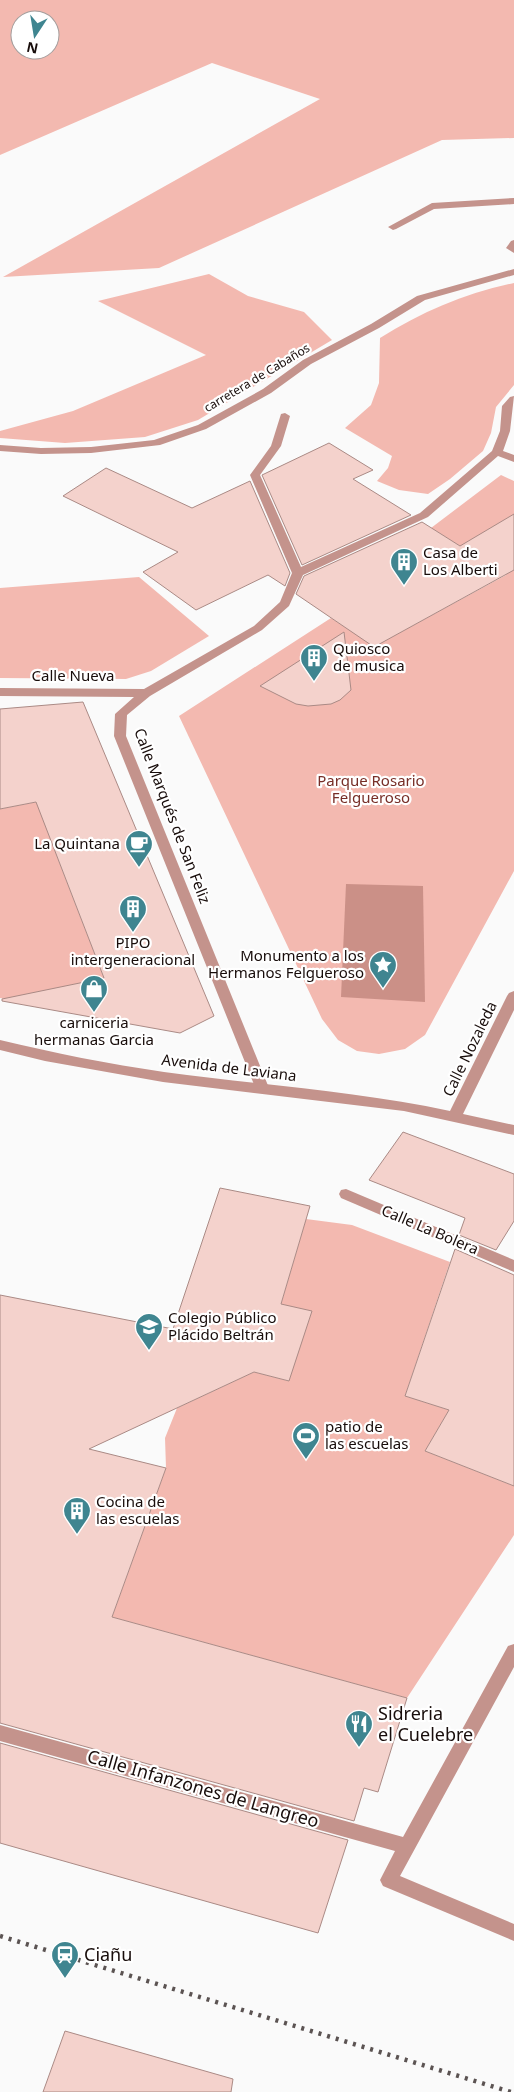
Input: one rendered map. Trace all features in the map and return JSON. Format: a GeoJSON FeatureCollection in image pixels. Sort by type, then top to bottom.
{"type":"FeatureCollection","features":[{"type":"Feature","properties":{"kind":"street"},"geometry":{"type":"LineString","coordinates":[[393,226],[432,206],[514,201]]}},
{"type":"Feature","properties":{"kind":"street"},"geometry":{"type":"LineString","coordinates":[[514,243],[511,248],[514,250]]}},
{"type":"Feature","properties":{"kind":"street","name":"carretera de Cabaños"},"geometry":{"type":"LineString","coordinates":[[0,448],[91,450],[156,443],[202,427],[267,391],[308,362],[375,326],[421,298],[514,272]]}},
{"type":"Feature","properties":{"kind":"street"},"geometry":{"type":"LineString","coordinates":[[285,416],[276,446],[255,475],[298,573],[424,515],[497,452],[505,431],[507,406],[514,399]]}},
{"type":"Feature","properties":{"kind":"street"},"geometry":{"type":"LineString","coordinates":[[497,452],[514,459]]}},
{"type":"Feature","properties":{"kind":"street","name":"Calle Marqués de San Feliz"},"geometry":{"type":"LineString","coordinates":[[262,1088],[120,736],[121,714],[146,693],[258,628],[285,604],[298,573]]}},
{"type":"Feature","properties":{"kind":"street","name":"Calle Nueva"},"geometry":{"type":"LineString","coordinates":[[0,692],[146,693]]}},
{"type":"Feature","properties":{"kind":"street","name":"Calle Nozaleda"},"geometry":{"type":"LineString","coordinates":[[455,1116],[514,996]]}},
{"type":"Feature","properties":{"kind":"street","name":"Avenida de Laviana"},"geometry":{"type":"LineString","coordinates":[[0,1045],[45,1056],[163,1077],[404,1106],[514,1130]]}},
{"type":"Feature","properties":{"kind":"street","name":"Calle La Bolera"},"geometry":{"type":"LineString","coordinates":[[346,1194],[514,1266]]}},
{"type":"Feature","properties":{"kind":"street"},"geometry":{"type":"LineString","coordinates":[[514,1651],[388,1880],[514,1933]]}},
{"type":"Feature","properties":{"kind":"street","name":"Calle Infanzones de Langreo"},"geometry":{"type":"LineString","coordinates":[[0,1733],[407,1846]]}},
{"type":"Feature","properties":{"kind":"green space"},"geometry":{"type":"Polygon","coordinates":[[[0,0],[514,0],[514,138],[442,140],[159,268],[3,277],[320,99],[212,63],[0,155],[0,0]]]}},
{"type":"Feature","properties":{"kind":"green space"},"geometry":{"type":"Polygon","coordinates":[[[209,274],[248,296],[304,312],[332,340],[198,420],[145,437],[65,443],[0,438],[0,431],[73,411],[206,355],[98,301],[209,274]]]}},
{"type":"Feature","properties":{"kind":"green space"},"geometry":{"type":"Polygon","coordinates":[[[514,283],[514,385],[496,407],[491,433],[483,451],[450,479],[428,494],[399,490],[377,481],[388,468],[392,456],[345,428],[371,405],[379,383],[380,338],[444,304],[478,292],[514,283]]]}},
{"type":"Feature","properties":{"kind":"green space","name":"Parque Rosario Felgueroso"},"geometry":{"type":"Polygon","coordinates":[[[501,475],[514,481],[514,871],[425,1035],[405,1049],[379,1054],[357,1051],[338,1040],[322,1019],[179,716],[331,618],[375,646],[506,575],[431,528],[501,475]]]}},
{"type":"Feature","properties":{"kind":"green space"},"geometry":{"type":"Polygon","coordinates":[[[139,577],[209,636],[151,671],[126,679],[0,678],[0,588],[139,577]]]}},
{"type":"Feature","properties":{"kind":"green space"},"geometry":{"type":"Polygon","coordinates":[[[47,800],[58,859],[104,978],[71,985],[60,1011],[0,998],[0,809],[47,800]]]}},
{"type":"Feature","properties":{"kind":"green space","name":"patio de las escuelas"},"geometry":{"type":"Polygon","coordinates":[[[306,1219],[352,1225],[450,1262],[405,1396],[449,1410],[425,1451],[514,1486],[514,1535],[407,1698],[112,1617],[166,1468],[165,1438],[177,1408],[254,1372],[289,1381],[281,1304],[306,1219]]]}},
{"type":"Feature","properties":{"kind":"shaded area"},"geometry":{"type":"Polygon","coordinates":[[[346,884],[423,886],[425,1002],[341,997],[346,884]]]}},
{"type":"Feature","properties":{"kind":"building"},"geometry":{"type":"Polygon","coordinates":[[[329,443],[373,470],[353,479],[411,515],[302,565],[262,475],[329,443]]]}},
{"type":"Feature","properties":{"kind":"building"},"geometry":{"type":"Polygon","coordinates":[[[106,468],[192,508],[250,481],[290,573],[285,586],[268,575],[196,610],[143,572],[178,552],[63,496],[106,468]]]}},
{"type":"Feature","properties":{"kind":"building","name":"Casa de Los Alberti"},"geometry":{"type":"Polygon","coordinates":[[[514,514],[514,570],[374,647],[296,594],[304,576],[422,522],[460,546],[514,514]]]}},
{"type":"Feature","properties":{"kind":"building","name":"Quiosco de musica"},"geometry":{"type":"Polygon","coordinates":[[[344,632],[351,690],[340,700],[331,704],[308,706],[296,704],[260,686],[344,632]]]}},
{"type":"Feature","properties":{"kind":"building"},"geometry":{"type":"Polygon","coordinates":[[[83,702],[214,1016],[180,1033],[2,1001],[2,999],[104,978],[36,802],[0,809],[0,709],[83,702]]]}},
{"type":"Feature","properties":{"kind":"building"},"geometry":{"type":"Polygon","coordinates":[[[403,1132],[514,1174],[514,1221],[496,1250],[459,1235],[465,1218],[369,1180],[403,1132]]]}},
{"type":"Feature","properties":{"kind":"building"},"geometry":{"type":"Polygon","coordinates":[[[220,1188],[310,1206],[281,1304],[312,1311],[289,1381],[254,1372],[89,1449],[166,1468],[112,1617],[407,1698],[378,1792],[364,1788],[354,1821],[0,1723],[0,1295],[173,1329],[220,1188]]]}},
{"type":"Feature","properties":{"kind":"building"},"geometry":{"type":"Polygon","coordinates":[[[455,1249],[514,1275],[514,1486],[425,1451],[449,1410],[405,1396],[455,1249]]]}},
{"type":"Feature","properties":{"kind":"building"},"geometry":{"type":"Polygon","coordinates":[[[0,1743],[348,1840],[318,1933],[0,1843],[0,1743]]]}},
{"type":"Feature","properties":{"kind":"building"},"geometry":{"type":"Polygon","coordinates":[[[65,2031],[233,2079],[231,2092],[43,2092],[65,2031]]]}},
{"type":"Feature","properties":{"kind":"railway"},"geometry":{"type":"LineString","coordinates":[[0,1936],[511,2092]]}},
{"type":"Feature","properties":{"kind":"place","name":"Casa de Los Alberti"},"geometry":{"type":"Point","coordinates":[404,586]}},
{"type":"Feature","properties":{"kind":"place","name":"Quiosco de musica"},"geometry":{"type":"Point","coordinates":[314,682]}},
{"type":"Feature","properties":{"kind":"place","name":"La Quintana"},"geometry":{"type":"Point","coordinates":[139,868]}},
{"type":"Feature","properties":{"kind":"place","name":"PIPO intergeneracional"},"geometry":{"type":"Point","coordinates":[133,933]}},
{"type":"Feature","properties":{"kind":"place","name":"Monumento a los Hermanos Felgueroso"},"geometry":{"type":"Point","coordinates":[383,989]}},
{"type":"Feature","properties":{"kind":"place","name":"carniceria hermanas Garcia"},"geometry":{"type":"Point","coordinates":[94,1013]}},
{"type":"Feature","properties":{"kind":"place","name":"Colegio Público Plácido Beltrán"},"geometry":{"type":"Point","coordinates":[149,1351]}},
{"type":"Feature","properties":{"kind":"place","name":"patio de las escuelas"},"geometry":{"type":"Point","coordinates":[306,1460]}},
{"type":"Feature","properties":{"kind":"place","name":"Cocina de las escuelas"},"geometry":{"type":"Point","coordinates":[77,1535]}},
{"type":"Feature","properties":{"kind":"place","name":"Sidreria el Cuelebre"},"geometry":{"type":"Point","coordinates":[359,1748]}},
{"type":"Feature","properties":{"kind":"place","name":"Ciañu"},"geometry":{"type":"Point","coordinates":[65,1979]}}]}
